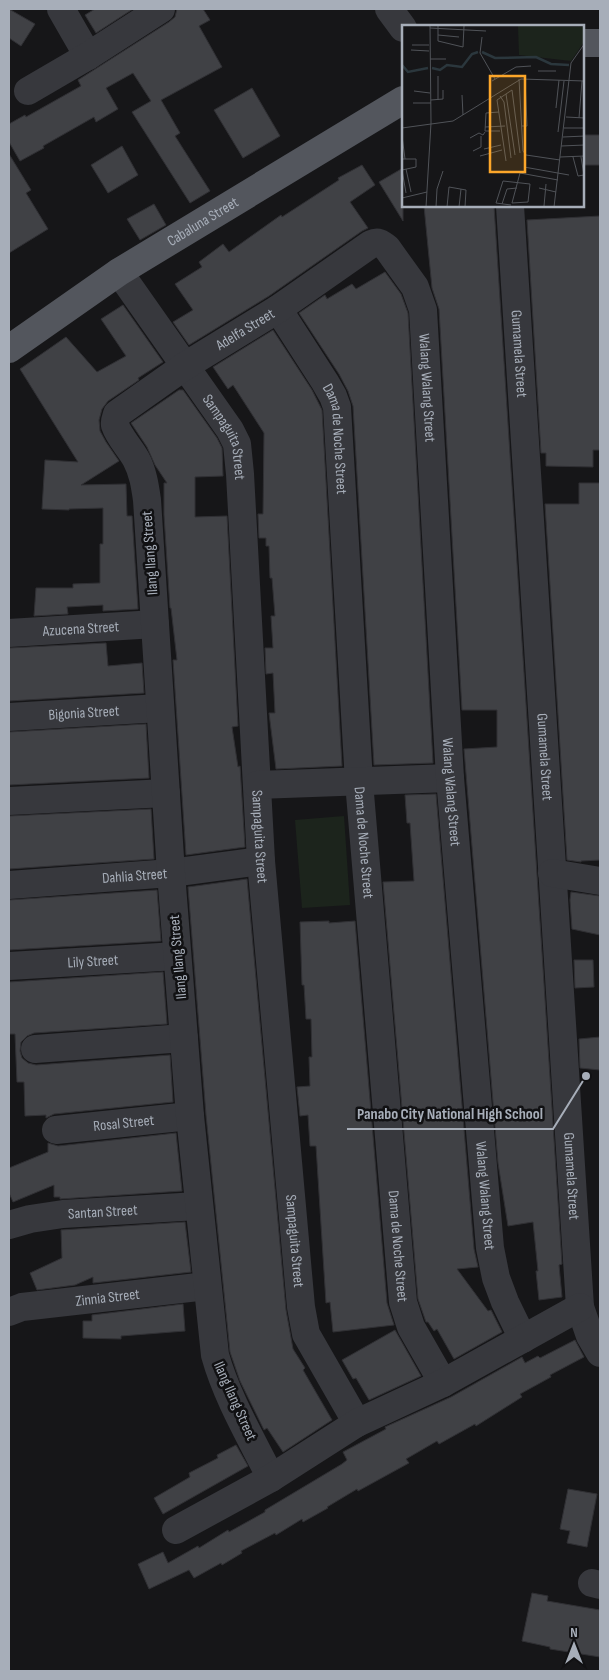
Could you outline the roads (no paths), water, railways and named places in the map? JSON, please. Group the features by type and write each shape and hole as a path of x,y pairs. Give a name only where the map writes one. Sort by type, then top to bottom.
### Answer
{"main road":[{"path":"584,43 600,43"},
{"name":"Cabaluna Street","path":"9,349 118,272 402,101"}],"street":[{"path":"62,9 88,56"},
{"path":"28,91 88,56 161,9"},
{"path":"389,9 402,27"},
{"name":"Gumamela Street","path":"510,208 580,1307 590,1336 600,1353"},
{"name":"Adelfa Street","path":"118,430 115,419 118,414 185,366 278,309 371,244 381,243 387,248"},
{"name":"Walang Walang Street","path":"387,248 414,287 423,310 450,778 490,1248 496,1278 523,1339"},
{"name":"Sampaguita Street","path":"118,272 230,430 238,450 261,862 299,1287 306,1334 315,1353 357,1423"},
{"name":"Dama de Noche Street","path":"278,309 326,382 337,407 359,782 402,1302 411,1328 443,1383"},
{"name":"Ilang Ilang Street","path":"118,430 137,461 144,478 147,500 177,956 198,1206 215,1355 221,1375 271,1478"},
{"name":"Azucena Street","path":"9,633 155,624"},
{"name":"Bigonia Street","path":"9,716 160,708"},
{"path":"257,785 450,778"},
{"path":"9,801 166,793"},
{"name":"Dahlia Street","path":"9,885 171,873 261,862"},
{"path":"552,873 600,881"},
{"name":"Lily Street","path":"9,966 177,956"},
{"path":"35,1049 184,1038"},
{"name":"Rosal Street","path":"56,1130 190,1116"},
{"name":"Santan Street","path":"9,1225 30,1218 63,1214 198,1206"},
{"name":"Zinnia Street","path":"9,1312 22,1307 207,1286"},
{"path":"176,1530 271,1478 357,1423 443,1383 580,1307"}],"place":[{"name":"Panabo City National High School","path":"586,1076"}]}
